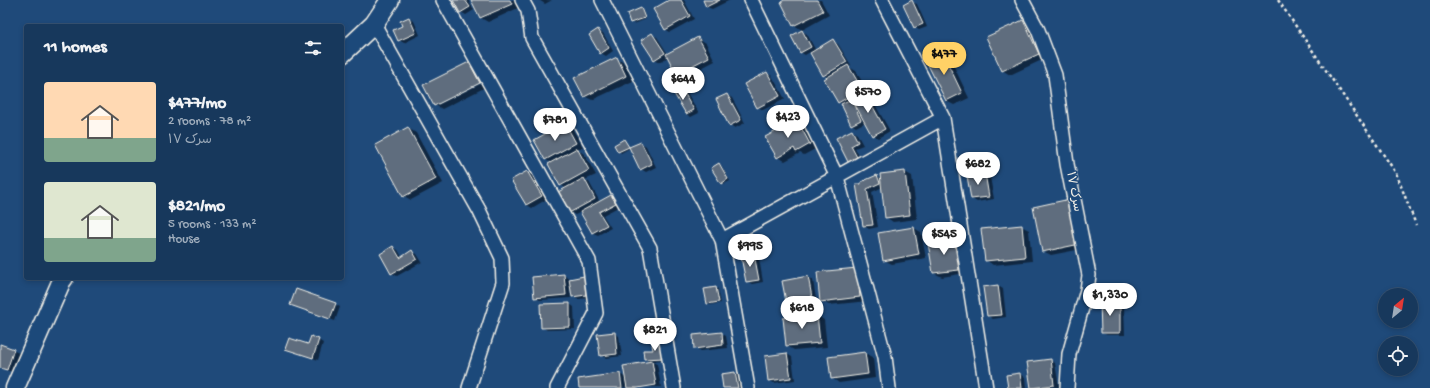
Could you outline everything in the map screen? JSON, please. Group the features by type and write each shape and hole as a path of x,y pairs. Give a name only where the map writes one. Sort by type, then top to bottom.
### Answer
{"main road":[{"path":"344,52 374,24 390,0"},
{"path":"15,388 62,280"}],"street":[{"path":"443,0 589,261 596,313 557,388"},
{"path":"522,0 528,11 532,38 650,248 674,388"},
{"path":"602,0 722,240 748,388"},
{"path":"751,0 837,177 885,357 889,388"},
{"path":"882,0 943,118 986,388"},
{"name":"سرک ۱۷","path":"1022,0 1038,30 1055,75 1067,164 1089,275 1087,290 1069,354 1067,388"},
{"path":"374,24 479,210 502,258 503,283 469,388"},
{"path":"722,240 943,118"}],"path":[{"path":"1278,0 1396,173 1416,225"}],"building":[{"path":"453,0 465,0 470,7 460,13"},
{"path":"471,0 510,0 512,4 480,18"},
{"path":"669,0 681,0 690,16 665,30 653,9"},
{"path":"703,0 720,0 706,7"},
{"path":"784,0 817,0 823,11 793,26 781,2"},
{"path":"912,0 923,24 914,28 903,5"},
{"path":"641,8 645,18 630,23 627,14"},
{"path":"409,17 416,33 398,41 393,30 402,26 400,21"},
{"path":"1023,20 1039,54 1002,71 986,37"},
{"path":"598,29 609,48 600,54 589,35"},
{"path":"802,30 811,47 800,53 791,36"},
{"path":"652,33 665,53 654,60 641,40"},
{"path":"698,37 709,57 676,74 666,54"},
{"path":"833,39 847,62 823,76 810,53"},
{"path":"942,51 962,93 946,101 925,59"},
{"path":"617,57 626,76 584,97 574,78"},
{"path":"469,62 480,83 434,106 423,85"},
{"path":"848,65 862,89 838,103 824,79"},
{"path":"767,72 780,96 757,108 744,84"},
{"path":"681,87 694,110 686,114 673,92"},
{"path":"865,92 885,129 872,136 852,99"},
{"path":"727,94 741,120 729,126 716,99"},
{"path":"851,99 861,120 851,125 841,104"},
{"path":"797,120 810,144 796,152 794,148 777,158 765,137"},
{"path":"565,123 576,143 545,160 534,140"},
{"path":"408,127 436,179 403,197 375,145"},
{"path":"852,130 858,142 851,146 859,161 850,166 836,138"},
{"path":"624,139 629,147 618,152 614,145"},
{"path":"641,142 652,164 640,170 629,147"},
{"path":"577,148 589,170 560,186 548,164"},
{"path":"719,163 728,179 721,184 711,168"},
{"path":"527,171 542,196 526,205 511,180"},
{"path":"905,171 910,215 885,218 880,174"},
{"path":"985,173 989,197 971,199 967,176"},
{"path":"877,175 880,183 867,189 873,225 863,226 856,184 861,184 861,182"},
{"path":"584,178 595,199 569,213 558,192"},
{"path":"611,195 616,203 599,212 607,225 592,233 580,212"},
{"path":"1070,199 1080,244 1042,252 1033,207"},
{"path":"1022,225 1025,257 985,261 981,229"},
{"path":"914,227 919,254 883,261 878,233"},
{"path":"954,239 959,270 933,273 928,243"},
{"path":"393,246 400,258 412,250 417,259 391,274 380,254"},
{"path":"754,254 759,280 746,282 741,257"},
{"path":"857,268 860,297 820,302 817,272"},
{"path":"564,274 566,295 534,298 532,277"},
{"path":"584,276 586,295 572,297 569,279"},
{"path":"808,276 813,303 787,307 782,281"},
{"path":"998,285 1002,315 987,316 983,287"},
{"path":"716,287 719,302 707,304 704,289"},
{"path":"296,289 336,303 330,319 290,305"},
{"path":"1100,301 1120,301 1120,333 1101,333"},
{"path":"570,303 570,327 541,328 540,304"},
{"path":"817,314 820,343 786,346 783,318"},
{"path":"615,332 617,354 600,356 597,334"},
{"path":"722,332 723,345 694,349 693,335"},
{"path":"311,336 319,339 313,358 285,349 289,338 308,344"},
{"path":"663,343 664,358 644,359 643,350 653,350 652,344"},
{"path":"0,344 14,349 7,370 0,368"},
{"path":"865,352 868,374 831,379 828,357"},
{"path":"787,353 791,378 768,381 765,356"},
{"path":"1051,359 1054,385 1031,388 1027,362"},
{"path":"652,361 656,385 627,388 623,366"},
{"path":"735,372 738,388 723,388 721,374"},
{"path":"620,373 622,388 579,388 578,379"},
{"path":"1020,373 1022,388 1008,388 1006,375"}]}
